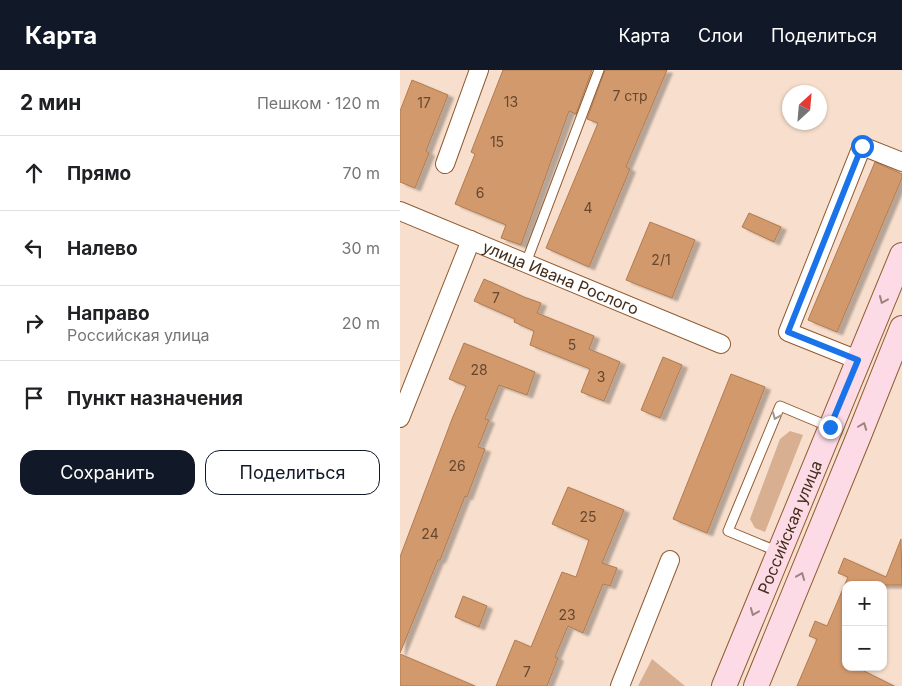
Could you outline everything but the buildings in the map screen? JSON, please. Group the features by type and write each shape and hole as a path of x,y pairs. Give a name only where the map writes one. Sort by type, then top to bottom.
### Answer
{"main road":[{"name":"Российская улица","path":"724,686 902,255"},
{"name":"Российская улица","path":"756,686 902,328"}],"street":[{"path":"445,164 478,70"},
{"path":"858,360 788,332 862,146 902,162"},
{"name":"улица Ивана Рослого","path":"400,211 687,326 721,344"},
{"path":"400,418 471,240"},
{"path":"620,686 670,560"}],"lane":[{"path":"526,263 599,70"},
{"path":"779,552 728,531 780,406 830,427"}],"shaded area":[{"path":"790,431 803,435 765,532 755,528 750,519 780,439"},
{"path":"652,659 685,686 638,686"}],"route":[{"path":"830,427 858,360 788,332 862,146"}]}
